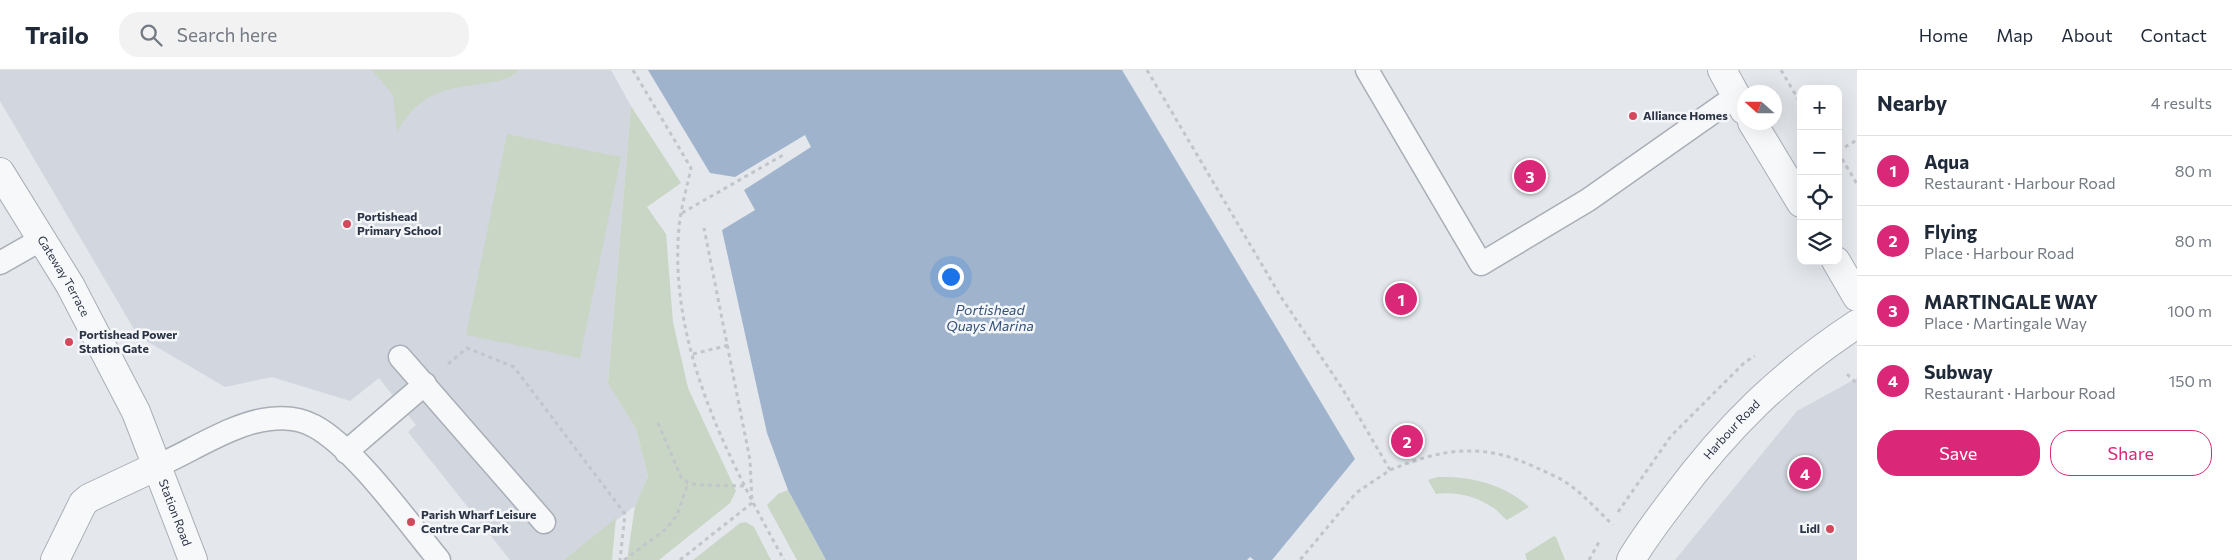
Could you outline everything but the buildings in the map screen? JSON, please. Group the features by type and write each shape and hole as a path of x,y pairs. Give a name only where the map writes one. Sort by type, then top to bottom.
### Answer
{"street":[{"path":"1722,70 1737,98"},
{"path":"1757,130 1797,196"},
{"name":"Gateway Terrace","path":"0,172 70,285 136,412 157,466"},
{"path":"1838,265 1857,297"},
{"name":"Harbour Road","path":"1636,552 1698,466 1728,431 1796,367 1857,324"},
{"path":"55,560 83,503 89,498 157,466"},
{"name":"Station Road","path":"157,466 193,560"}],"lane":[{"path":"1367,70 1481,264 1588,200 1737,105"},
{"path":"0,263 42,239"},
{"path":"400,357 544,522"},
{"path":"346,452 424,384"},
{"path":"157,466 238,428 269,419 294,419 314,426 334,440 439,560"}],"path":[{"path":"632,70 691,168 679,227 678,267 681,301 693,354 710,407 744,486 784,560"},
{"path":"1147,70 1281,297 1342,388 1390,470"},
{"path":"1781,70 1797,97"},
{"path":"1842,149 1857,140"},
{"path":"682,213 783,156"},
{"path":"1842,159 1857,184"},
{"path":"704,228 729,345 750,460 752,503"},
{"path":"693,354 729,345"},
{"path":"424,384 467,348 514,367 625,514 622,560"},
{"path":"658,423 681,477 688,483 744,486"},
{"path":"1300,560 1356,493 1390,470 1424,457 1447,452 1481,450 1516,458 1570,485 1613,525 1636,552"},
{"path":"622,560 666,529 677,515 688,483"},
{"path":"680,560 752,503"}],"shaded area":[{"name":"Portishead Primary School","path":"0,70 611,70 631,106 608,382 636,429 648,476 635,506 564,560 510,560 408,432 416,425 379,378 350,401 272,377 225,387 138,336 0,101"},
{"path":"1857,378 1857,560 1675,560 1797,411"}],"green space":[{"path":"372,70 519,70 509,78 458,87 435,94 415,108 397,132 393,95"},
{"path":"631,106 681,183 647,207 666,234 673,322 688,388 736,491 730,503 659,560 627,560 635,506 648,476 636,429 608,383"},
{"path":"507,134 621,157 580,358 466,335"},
{"path":"1438,477 1462,478 1486,483 1509,492 1529,507 1507,520 1494,508 1472,497 1451,493 1436,494 1428,480"},
{"path":"788,490 826,560 797,560 767,505 778,494"},
{"path":"616,518 612,560 564,560"},
{"path":"746,522 754,527 771,560 693,560 740,523"},
{"path":"1554,536 1565,560 1527,560 1525,554"}],"water":[{"name":"Portishead Quays Marina","path":"648,70 1122,70 1355,459 1272,560 1254,560 1250,557 1247,560 826,560 788,490 767,433 722,230 755,210 744,190 811,147 805,135 735,177 710,173"}],"place":[{"name":"Alliance Homes","path":"1633,116"},
{"name":"MARTINGALE WAY","path":"1530,176"},
{"name":"Portishead Primary School","path":"347,224"},
{"name":"Aqua","path":"1401,299"},
{"name":"Portishead Power Station Gate","path":"69,342"},
{"name":"Flying","path":"1407,441"},
{"name":"Subway","path":"1805,473"},
{"name":"Parish Wharf Leisure Centre Car Park","path":"411,522"},
{"name":"Lidl","path":"1830,529"}]}
